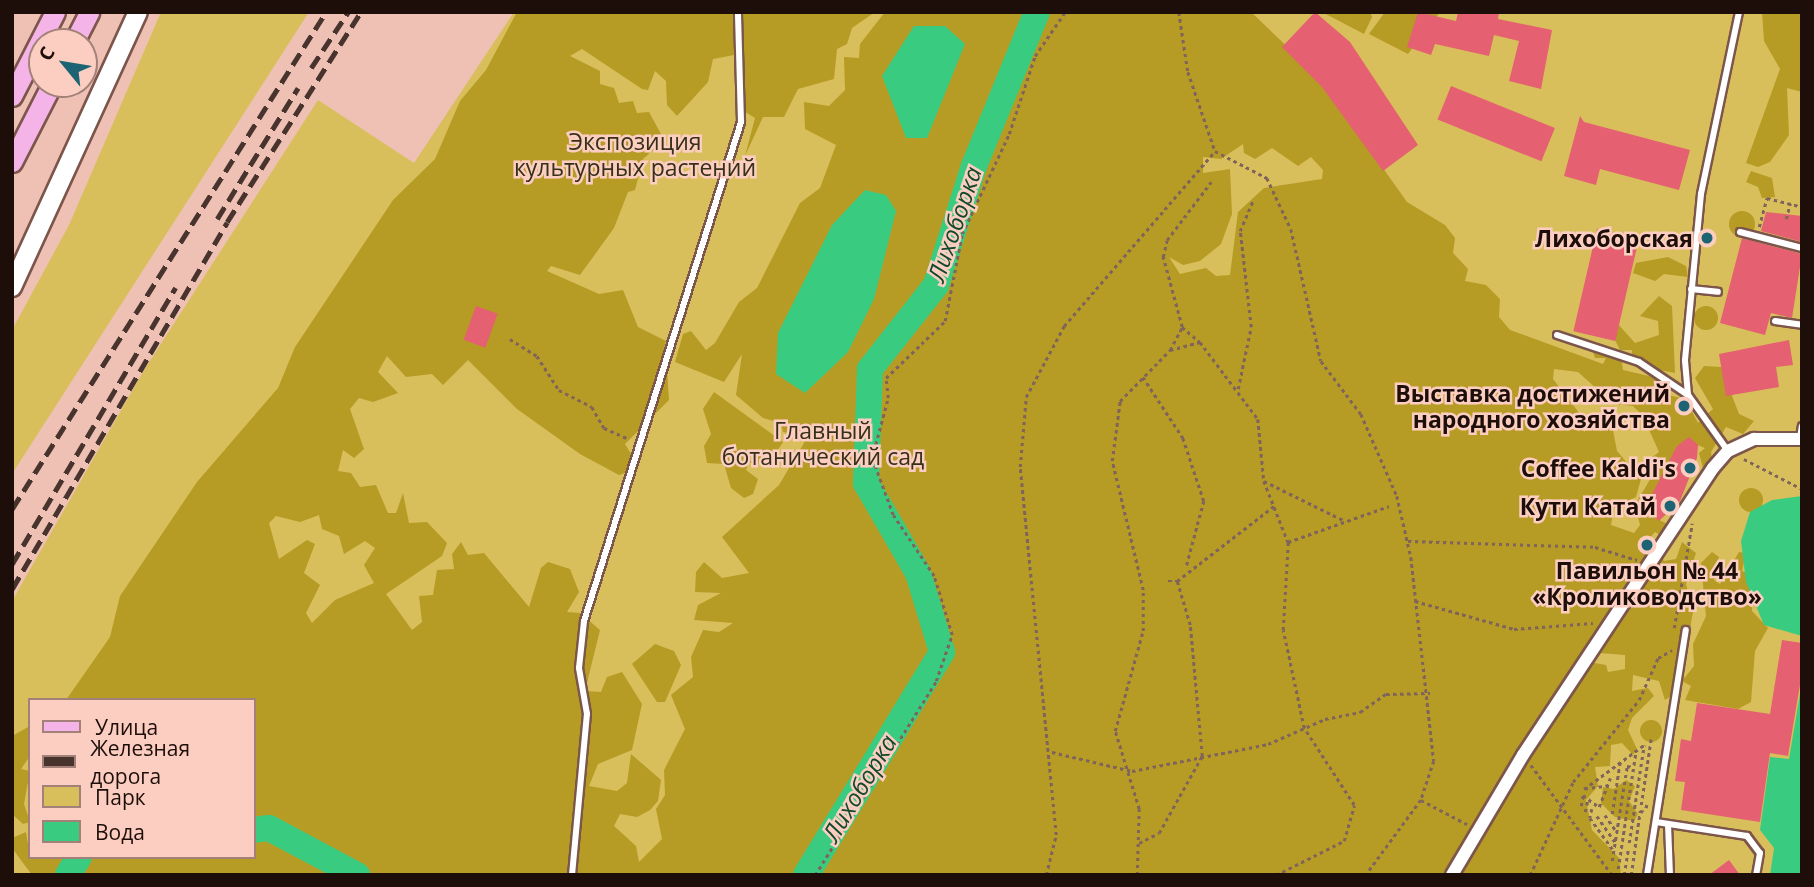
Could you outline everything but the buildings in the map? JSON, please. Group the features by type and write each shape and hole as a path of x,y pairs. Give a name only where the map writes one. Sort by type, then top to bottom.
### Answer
{"main road":[{"path":"12,96 55,12"},
{"path":"81,28 89,12"},
{"path":"12,287 138,12"},
{"path":"12,162 45,98"},
{"path":"12,177 27,133"}],"street":[{"path":"1452,875 1523,755 1699,490 1728,451 1754,439 1801,434"}],"lane":[{"path":"572,875 587,714 579,667 584,621 741,122 738,12"},
{"path":"1688,395 1691,289 1701,194 1739,12"},
{"path":"1740,232 1802,248"},
{"path":"1691,289 1718,292"},
{"path":"1775,320 1802,325"},
{"path":"1557,335 1639,362 1688,395 1728,451"},
{"path":"1647,875 1686,630"},
{"path":"1656,822 1747,836 1760,853 1756,875"},
{"path":"1668,824 1671,875"}],"path":[{"path":"815,875 936,681 951,635 934,576 893,515 872,458 888,398 886,377 945,321 962,234 1009,134 1035,56 1065,12"},
{"path":"1179,12 1188,72 1215,150 1267,178 1291,229 1321,361 1360,414 1397,496 1408,541 1430,693 1434,761 1421,800 1366,875"},
{"path":"1046,875 1056,835 1051,752 1020,467 1026,397 1064,326 1215,150"},
{"path":"1211,182 1167,240 1163,257 1182,327 1200,342 1258,419 1264,481 1288,542 1283,630 1304,728 1354,804 1344,841 1276,875"},
{"path":"1757,235 1767,198 1802,207"},
{"path":"1238,389 1251,327 1240,231 1253,200"},
{"path":"1786,219 1790,204"},
{"path":"1137,875 1139,843 1132,771 1119,755 1115,731 1143,631 1143,590 1112,461 1119,401 1170,350 1182,327"},
{"path":"510,339 537,356 559,390 592,407 604,428 639,443"},
{"path":"1170,350 1200,342"},
{"path":"1143,377 1183,438 1203,500 1186,568 1177,581 1168,582"},
{"path":"1760,467 1802,489"},
{"path":"1264,481 1343,520"},
{"path":"1684,643 1672,642 1699,490"},
{"path":"1186,568 1219,552 1274,506"},
{"path":"1288,542 1343,520 1389,506"},
{"path":"1408,541 1595,547 1637,561"},
{"path":"1139,843 1159,833 1202,756 1190,625 1177,581"},
{"path":"1415,601 1514,629 1596,622"},
{"path":"1530,875 1588,761 1639,700 1658,658 1684,643"},
{"path":"1051,752 1132,771 1268,744 1304,728 1360,712 1385,694 1430,693"},
{"path":"1648,806 1641,805 1651,740"},
{"path":"1609,786 1584,789 1644,745 1629,843"},
{"path":"1618,869 1636,750"},
{"path":"1523,755 1564,806 1612,875"},
{"path":"1612,814 1620,761"},
{"path":"1612,861 1627,766 1633,767"},
{"path":"1640,768 1647,769"},
{"path":"1588,796 1599,807 1608,793 1610,778"},
{"path":"1624,783 1631,784"},
{"path":"1608,793 1615,794"},
{"path":"1581,806 1588,796"},
{"path":"1586,812 1588,796"},
{"path":"1421,800 1466,824"},
{"path":"1592,808 1595,824 1614,851"},
{"path":"1631,875 1640,811 1647,812"},
{"path":"1597,816 1615,842"},
{"path":"1605,816 1617,832"},
{"path":"1595,824 1600,821"},
{"path":"1604,826 1609,822"},
{"path":"1622,842 1635,844"},
{"path":"1624,875 1628,849"}],"green space":[{"path":"161,12 309,12 12,474 12,330 69,225"},
{"name":"Главный ботанический сад","path":"514,12 1802,12 1802,875 12,875 12,601 144,370 318,100 414,163"},
{"name":"Главный ботанический сад","path":"517,12 875,12 852,28 847,44 837,49 834,79 798,89 784,117 763,117 745,156 755,118 742,110 736,92 734,55 713,59 708,82 677,116 667,105 666,81 655,71 648,90 642,89 582,49 570,56 600,71 600,84 614,88 619,103 633,101 637,113 649,112 661,134 662,142 643,159 635,190 628,192 614,228 580,275 551,266 547,271 599,294 623,290 638,327 666,341 659,367 667,370 669,400 625,444 633,457 628,472 619,475 580,454 517,409 468,360 443,385 432,374 406,377 387,356 378,372 398,393 373,402 359,398 350,409 364,449 354,458 343,450 338,471 351,473 360,487 376,485 388,513 396,513 403,493 409,523 427,522 447,543 442,556 386,594 412,630 422,622 419,596 433,595 437,570 454,569 452,554 461,542 468,555 484,553 529,607 541,568 548,562 570,569 579,592 567,612 580,613 600,630 585,691 601,692 607,677 622,672 642,704 632,750 598,764 589,786 617,791 627,783 631,754 661,780 658,801 650,810 637,817 620,814 614,826 636,846 639,862 662,839 656,809 665,795 664,770 685,729 671,695 693,677 691,657 703,630 719,632 733,623 694,620 698,605 721,593 695,592 696,572 704,562 722,578 749,573 722,537 779,485 804,443 802,436 783,432 781,423 763,418 736,395 742,354 724,382 675,362 683,334 691,331 706,350 715,343 739,302 757,288 800,203 820,188 836,145 805,129 804,102 829,106 845,90 844,57 859,58 860,44 885,12 1251,12 1317,75 1407,202 1445,225 1455,238 1453,253 1468,269 1465,281 1486,285 1500,299 1499,317 1510,330 1603,364 1606,358 1595,358 1592,349 1621,356 1623,370 1666,380 1668,395 1685,399 1698,423 1713,409 1695,378 1704,366 1721,367 1739,414 1754,421 1743,434 1726,427 1711,452 1713,466 1704,472 1699,453 1705,448 1695,444 1659,520 1679,529 1679,535 1673,542 1655,532 1650,538 1664,561 1676,559 1682,542 1696,553 1686,584 1693,612 1678,692 1665,700 1659,681 1633,675 1632,691 1648,688 1654,696 1632,718 1628,730 1637,749 1633,755 1622,743 1611,745 1610,766 1595,767 1598,786 1586,800 1592,830 1619,858 1621,875 32,875 12,848 12,838 26,832 28,859 256,859 256,698 67,698 110,637 120,596 197,482 278,388 295,347 393,200 435,159 460,101 486,70","holes":["1243,144 1244,153 1255,159 1272,148 1298,166 1311,157 1323,170 1322,179 1264,188 1238,212 1230,275 1216,276 1206,268 1180,274 1169,257 1183,265 1200,261 1221,244 1232,214 1230,169 1203,173 1203,157 1221,159","1554,369 1578,372 1597,389 1613,393 1615,404 1633,406 1643,416 1659,452 1646,462 1652,476 1635,505 1640,525 1634,533 1611,525 1614,508 1636,497 1641,479 1617,451 1612,425 1596,417 1584,432 1580,414 1553,379","319,515 322,529 339,536 344,554 365,541 375,548 364,565 374,583 335,600 312,623 306,613 320,585 304,573 315,544 307,540 279,559 269,523 276,516 300,522","1599,653 1625,655 1625,669 1608,672 1606,665 1589,662"]},
{"path":"1322,12 1370,12 1372,17 1364,34"},
{"path":"1385,12 1440,12 1408,54 1369,34"},
{"path":"1762,12 1802,12 1802,92 1787,88 1789,135 1770,162 1758,167 1746,163 1780,69 1764,41"},
{"path":"1751,171 1772,178 1775,197 1762,198 1758,187 1746,182"},
{"path":"1742,211 1751,215 1755,224 1751,233 1742,237 1733,233 1729,224 1733,215"},
{"path":"1668,257 1686,266 1688,277 1664,274 1655,281 1633,273 1636,263"},
{"path":"1659,296 1672,306 1675,373 1643,367 1632,359 1632,350 1620,350 1612,334 1618,324 1635,343 1659,335 1658,321 1640,316"},
{"path":"1706,306 1715,309 1718,318 1715,327 1706,330 1697,327 1694,318 1697,309"},
{"path":"714,392 783,442 769,464 749,463 746,470 758,479 753,494 744,498 731,488 724,464 707,463 704,446 711,434 703,409"},
{"path":"1751,488 1759,492 1763,500 1759,508 1751,512 1743,508 1739,500 1743,492"},
{"path":"1712,552 1719,557 1714,580 1720,584 1739,552 1746,553 1742,571 1752,575 1752,611 1768,628 1755,651 1751,702 1738,709 1685,700 1691,686 1682,681 1694,666 1693,644 1706,616 1701,563"},
{"path":"655,644 674,651 681,665 665,702 657,702 632,664"},
{"path":"1651,720 1661,727 1662,731 1655,741 1651,742 1641,735 1640,731 1647,721"},
{"path":"28,727 28,759 21,769 28,771 24,804 28,823 23,824 12,814 12,736"},
{"path":"1626,780 1635,786 1629,801 1638,814 1634,821 1615,817 1601,803 1603,787 1614,789"}],"water":[{"path":"914,26 945,26 965,44 927,138 906,138 882,76"},
{"path":"865,190 886,195 896,211 874,299 848,352 805,393 776,374 778,333 832,225"},
{"path":"1802,496 1802,636 1764,625 1746,582 1741,541 1750,512 1772,500"},
{"path":"1802,682 1802,875 1770,875 1774,848 1760,830 1770,757 1789,759"}],"waterway":[{"name":"Лихоборка","path":"806,875 942,652 918,573 866,483 870,369 936,285 974,166 1037,12"},
{"name":"Лихоборка","path":"256,830 269,828 357,875"},
{"name":"Лихоборка","path":"68,875 78,859"}],"railway":[{"path":"12,509 326,12"},
{"path":"311,68 348,12"},
{"path":"12,589 227,222 361,12"},
{"path":"217,219 298,88"},
{"path":"12,564 175,288"}],"place":[{"name":"Лихоборская","path":"1707,238"},
{"name":"Выставка достижений народного хозяйства","path":"1684,406"},
{"name":"Coffee Kaldi's","path":"1690,468"},
{"name":"Кути Катай","path":"1670,506"},
{"name":"Павильон № 44 «Кролиководство»","path":"1647,545"}],"park label":[{"name":"Экспозиция культурных растений","path":"635,154"}]}
